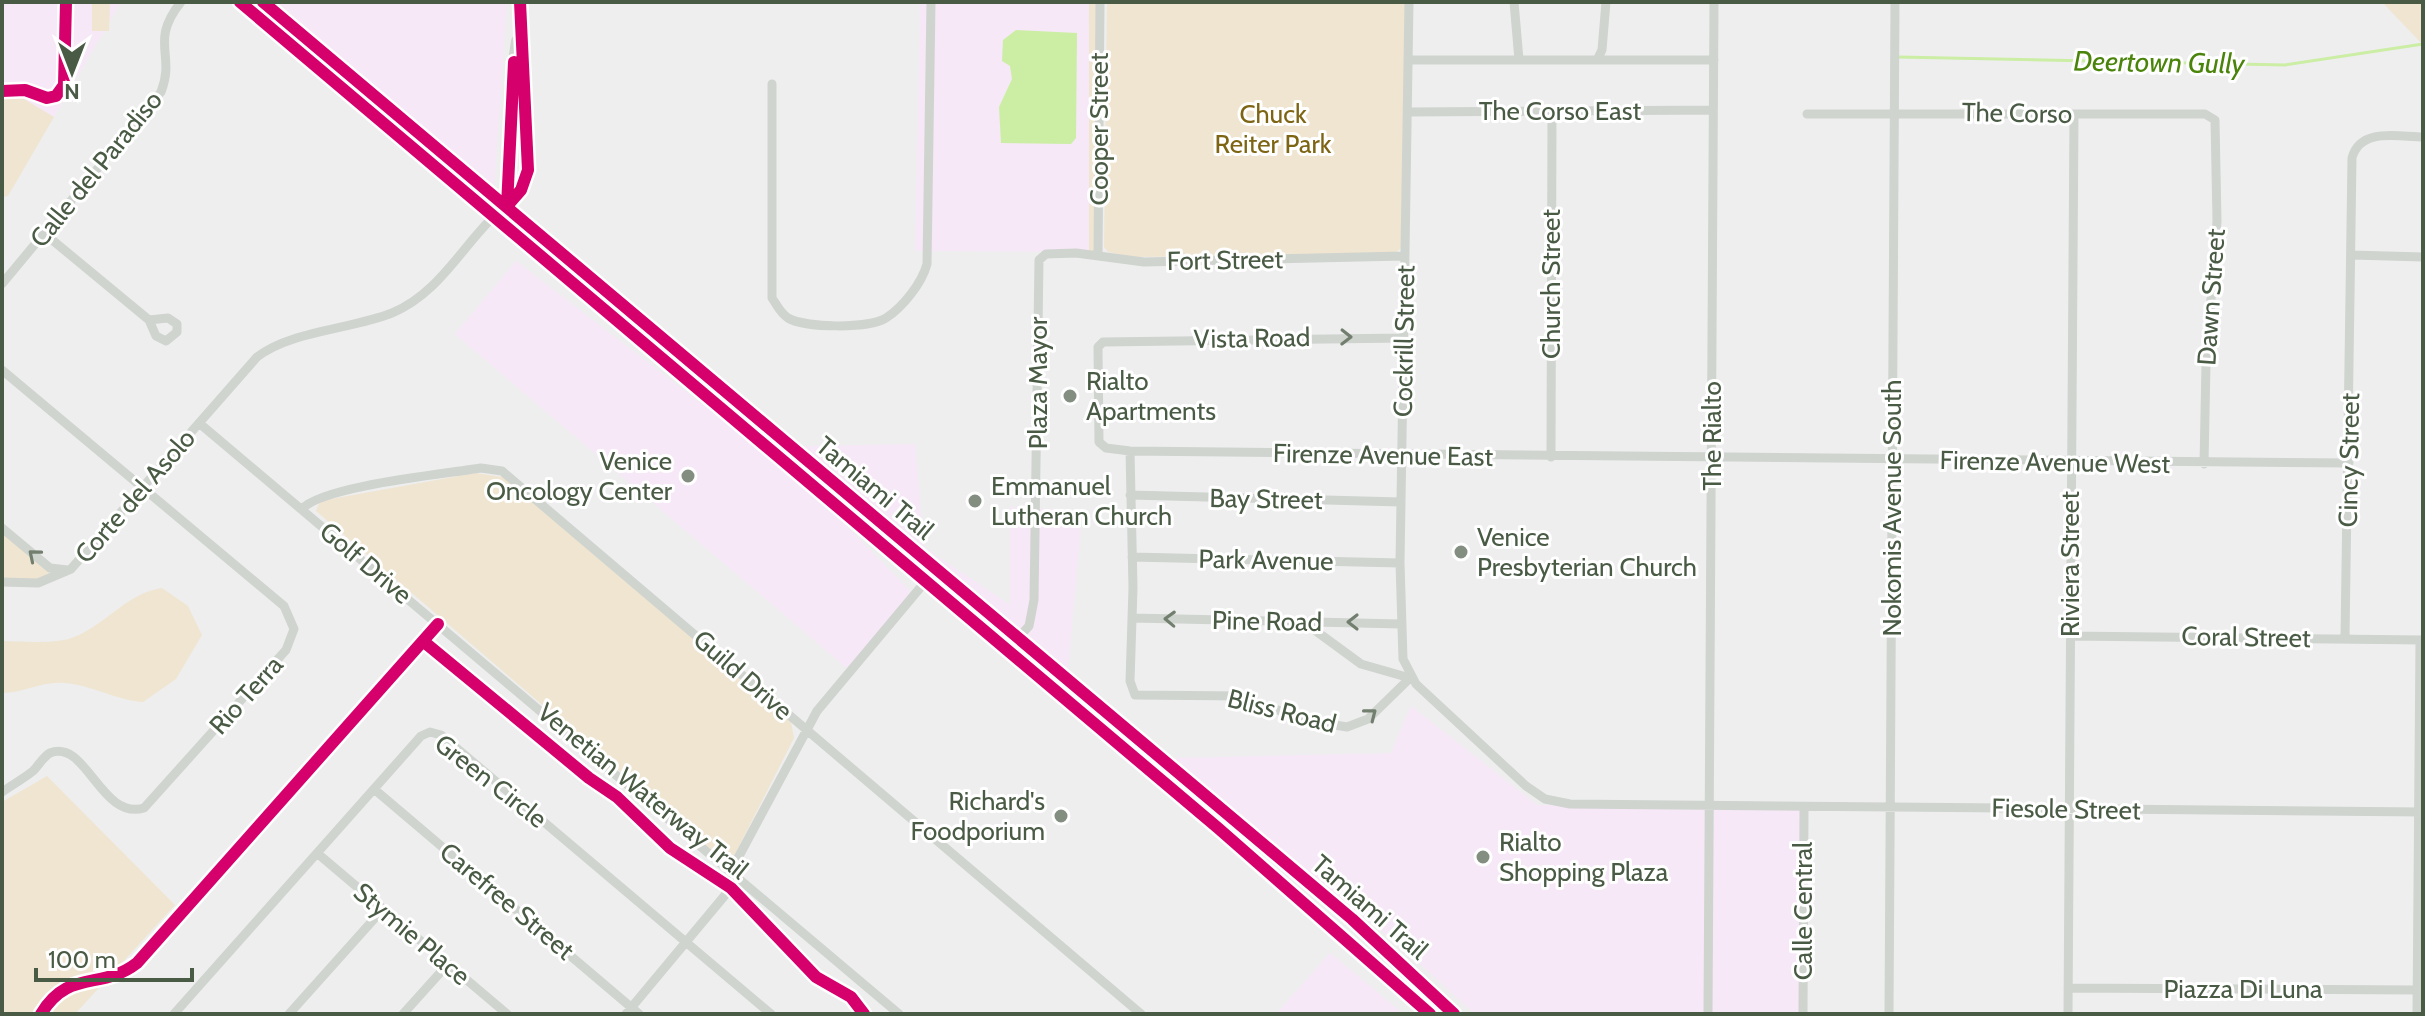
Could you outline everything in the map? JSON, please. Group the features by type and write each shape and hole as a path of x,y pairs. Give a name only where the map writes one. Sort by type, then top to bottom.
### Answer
{"main road":[{"name":"Tamiami Trail","path":"240,2 1367,956 1430,1014"},
{"name":"Tamiami Trail","path":"263,2 1352,919 1454,1014"}],"street":[{"name":"Calle del Paradiso","path":"2,284 161,92 166,70 162,36 181,2"},
{"path":"772,84 772,298 788,318 801,322 868,325 887,318 924,276 927,264 931,2"},
{"name":"Cooper Street","path":"1098,256 1100,2"},
{"name":"Cockrill Street","path":"1409,2 1400,563 1403,659 1410,678"},
{"path":"1514,2 1519,60"},
{"path":"1597,60 1602,50 1606,2"},
{"name":"The Rialto","path":"1708,1014 1714,2"},
{"name":"Nokomis Avenue South","path":"1889,1014 1895,2"},
{"path":"507,206 526,181 528,170 520,8"},
{"path":"507,206 510,91 520,8"},
{"path":"1408,60 1714,60"},
{"name":"The Corso East","path":"1408,112 1713,110"},
{"name":"Church Street","path":"1551,457 1552,111"},
{"name":"The Corso","path":"1807,114 2205,114 2215,120 2217,131"},
{"name":"Riviera Street","path":"2068,1014 2074,114"},
{"name":"Dawn Street","path":"2204,464 2206,364 2217,221 2217,131"},
{"name":"Cincy Street","path":"2345,638 2354,151 2363,141 2376,136 2423,137"},
{"name":"Corte del Asolo","path":"2,582 38,583 71,569 263,352 380,317 415,300 493,216 507,206"},
{"path":"45,234 149,320"},
{"name":"Fort Street","path":"1046,254 1144,262 1405,256"},
{"name":"Plaza Mayor","path":"1007,650 1029,626 1034,600 1039,455 1039,260 1046,254"},
{"path":"2352,255 2423,257"},
{"name":"Vista Road","path":"1097,398 1100,343 1296,337 1404,338"},
{"name":"Rio Terra","path":"2,370 284,606 293,622 292,640 144,808 134,810 121,807 86,773 76,758 64,752 47,755 30,773 2,792"},
{"name":"Firenze Avenue East","path":"1097,398 1099,442 1106,448 1130,451 1712,459"},
{"name":"Golf Drive","path":"199,423 899,1014"},
{"path":"1130,451 1132,618"},
{"name":"Firenze Avenue West","path":"1712,459 2349,463"},
{"name":"Guild Drive","path":"302,509 313,499 326,494 481,468 497,469 1141,1014"},
{"name":"Bay Street","path":"1130,495 1401,502"},
{"name":"Corte del Asolo","path":"2,528 50,568 71,569"},
{"name":"Park Avenue","path":"1132,557 1400,563"},
{"path":"632,1012 731,888 731,871 805,729 823,702 925,582"},
{"name":"Pine Road","path":"1132,618 1401,624"},
{"name":"Bliss Road","path":"1132,618 1130,681 1135,695 1241,696 1304,720 1347,727 1368,719 1410,678"},
{"path":"1304,623 1361,664 1410,678 1526,786 1545,799 1570,804 1710,806"},
{"name":"Coral Street","path":"2070,636 2422,640"},
{"path":"2417,1014 2422,640"},
{"name":"Green Circle","path":"174,1014 421,736 430,732 441,735 771,1014"},
{"name":"Carefree Street","path":"374,789 632,1012"},
{"name":"Fiesole Street","path":"1710,806 2421,812"},
{"name":"Calle Central","path":"1803,1014 1804,808"},
{"name":"Stymie Place","path":"317,853 507,1014"},
{"path":"289,1014 383,909"},
{"path":"403,1014 448,964"},
{"name":"Piazza Di Luna","path":"2068,988 2418,990"}],"shaded area":[{"path":"2,2 121,2 54,117 2,86"},
{"path":"271,2 507,2 494,187 381,91"},
{"path":"920,2 1089,2 1089,252 915,251","holes":["1077,33 1076,138 1071,144 1002,98 1012,79 1010,66"]},
{"path":"1016,30 1077,33 1076,138 1071,144 1001,143 999,107 1012,79 1010,66 1002,61 1003,40"},
{"path":"516,261 763,451 835,514 911,592 848,669 455,334"},
{"path":"915,444 924,547 1010,605 1010,507 1082,511 1068,671 801,446"},
{"path":"1411,706 1537,805 1683,808 1802,804 1800,1014 1475,1014 1418,962 1171,758 1391,753"},
{"path":"1330,953 1404,1014 1276,1014"}],"green space":[{"path":"92,2 110,2 109,31 92,31"},
{"path":"1089,2 1102,2 1102,253 1089,252"},
{"name":"Chuck Reiter Park","path":"1107,2 1406,2 1401,248 1394,254 1129,257 1108,252 1104,247"},
{"path":"2382,2 2423,2 2423,45"},
{"path":"2,86 54,117 8,196 2,197"},
{"path":"475,473 503,477 791,722 794,738 733,858 721,858 316,511 320,501"},
{"path":"2,533 51,575 38,581 2,579"},
{"path":"162,588 188,606 202,635 176,679 143,702 64,683 2,693 2,641 69,639 88,630 128,602"},
{"path":"47,776 175,905 75,1014 2,1014 2,802"}],"waterway":[{"name":"Deertown Gully","path":"1898,57 2285,65 2423,44"}],"cycle path":[{"path":"2,91 25,90 47,98 56,96 64,85 66,2"},
{"path":"240,2 1218,828 1430,1014"},
{"path":"263,2 1352,919 1454,1014"},
{"path":"507,206 521,190 528,170 520,2"},
{"path":"507,206 514,62"},
{"path":"41,1014 52,1000 74,985 111,976 137,963 438,624"},
{"name":"Venetian Waterway Trail","path":"423,641 589,778 617,797 670,848 731,888 816,977 851,997 864,1014"}],"place":[{"name":"Rialto Apartments","path":"1070,396"},
{"name":"Venice Oncology Center","path":"688,476"},
{"name":"Emmanuel Lutheran Church","path":"975,501"},
{"name":"Venice Presbyterian Church","path":"1461,552"},
{"name":"Richard's Foodporium","path":"1061,816"},
{"name":"Rialto Shopping Plaza","path":"1483,857"}]}
